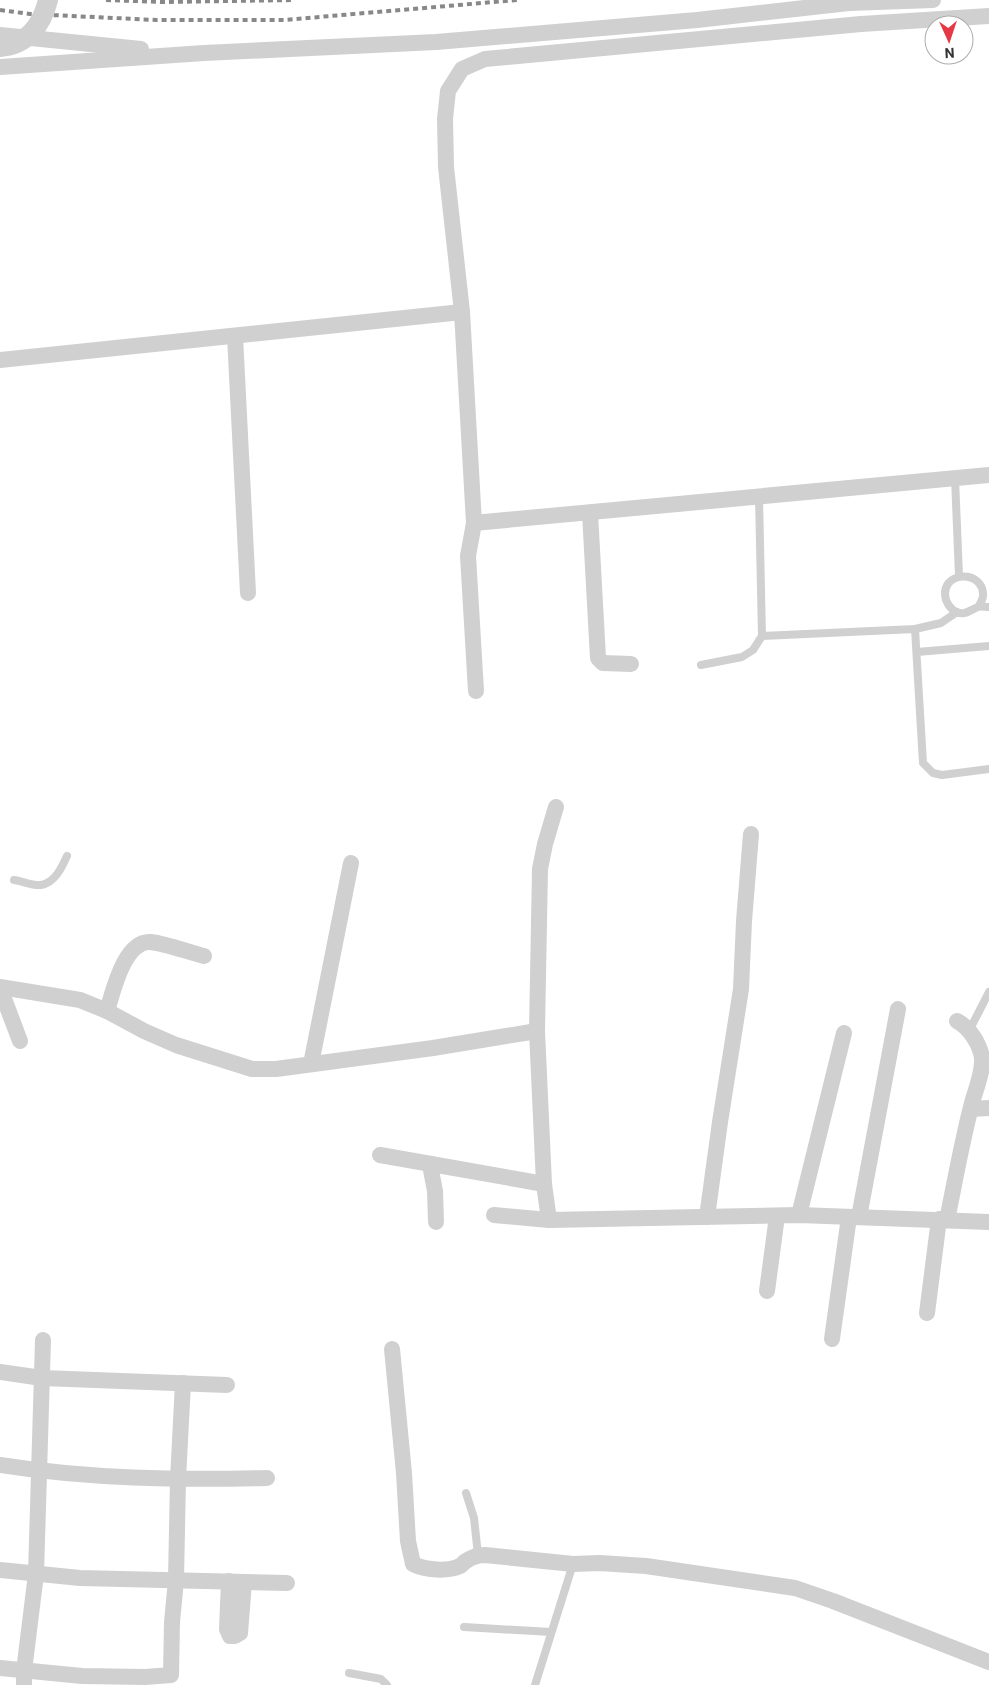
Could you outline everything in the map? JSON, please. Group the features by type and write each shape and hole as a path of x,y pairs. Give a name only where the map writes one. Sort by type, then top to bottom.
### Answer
{"street":[{"path":"0,47 14,44 31,34 44,15 48,0"},
{"path":"0,68 204,53 436,42 697,20 849,4 933,0"},
{"path":"476,691 468,556 474,523 462,312 446,167 445,119 448,91 462,69 485,59 861,24 989,16"},
{"path":"0,35 123,48 204,53"},
{"path":"0,360 462,312"},
{"path":"235,336 248,592"},
{"path":"474,523 989,475"},
{"path":"590,513 598,658 602,663 631,664"},
{"path":"549,1220 544,1184 537,1031 540,869 556,807"},
{"path":"707,1217 741,989 751,834"},
{"path":"311,1064 352,863"},
{"path":"107,1011 122,968 130,952 136,946 149,942 204,956"},
{"path":"20,1041 0,987 80,1000 176,1045 252,1069 276,1069 433,1048 537,1031"},
{"path":"832,1339 854,1217 898,1009"},
{"path":"928,1313 943,1220 981,1072 982,1057 976,1043 963,1026"},
{"path":"799,1215 844,1033"},
{"path":"970,1109 989,1108"},
{"path":"380,1155 544,1184"},
{"path":"430,1165 435,1191 436,1222"},
{"path":"494,1216 549,1220 799,1215 989,1222"},
{"path":"767,1291 778,1216"},
{"path":"24,1678 36,1574 43,1340"},
{"path":"392,1349 404,1473 408,1541 413,1564 420,1568 442,1570 460,1566 467,1560 478,1556 573,1564 600,1563 646,1566 795,1588 989,1662"},
{"path":"0,1372 42,1378 227,1385"},
{"path":"0,1668 24,1678 82,1676 145,1677 171,1680 183,1383"},
{"path":"0,1465 40,1471 126,1478 267,1478"},
{"path":"0,1570 80,1578 286,1583"}],"lane":[{"path":"956,478 959,576"},
{"path":"701,666 742,656 753,650 762,636 759,497"},
{"path":"959,576 971,577 980,584 983,596 979,606 969,613 957,612 948,605 945,593 949,582 959,576"},
{"path":"979,606 989,607"},
{"path":"762,636 915,629 941,623 957,612"},
{"path":"915,629 923,763 928,770 942,775 989,769"},
{"path":"916,652 989,646"},
{"path":"14,880 41,885 51,880 62,868 67,856"},
{"path":"963,1026 989,992"},
{"path":"466,1493 474,1518 478,1556"},
{"path":"535,1685 573,1564"},
{"path":"464,1627 551,1632"},
{"path":"349,1673 381,1679 387,1685"}],"railway":[{"path":"106,0 163,2 295,0"},
{"path":"0,10 30,14 156,20 284,20 517,0"}]}
